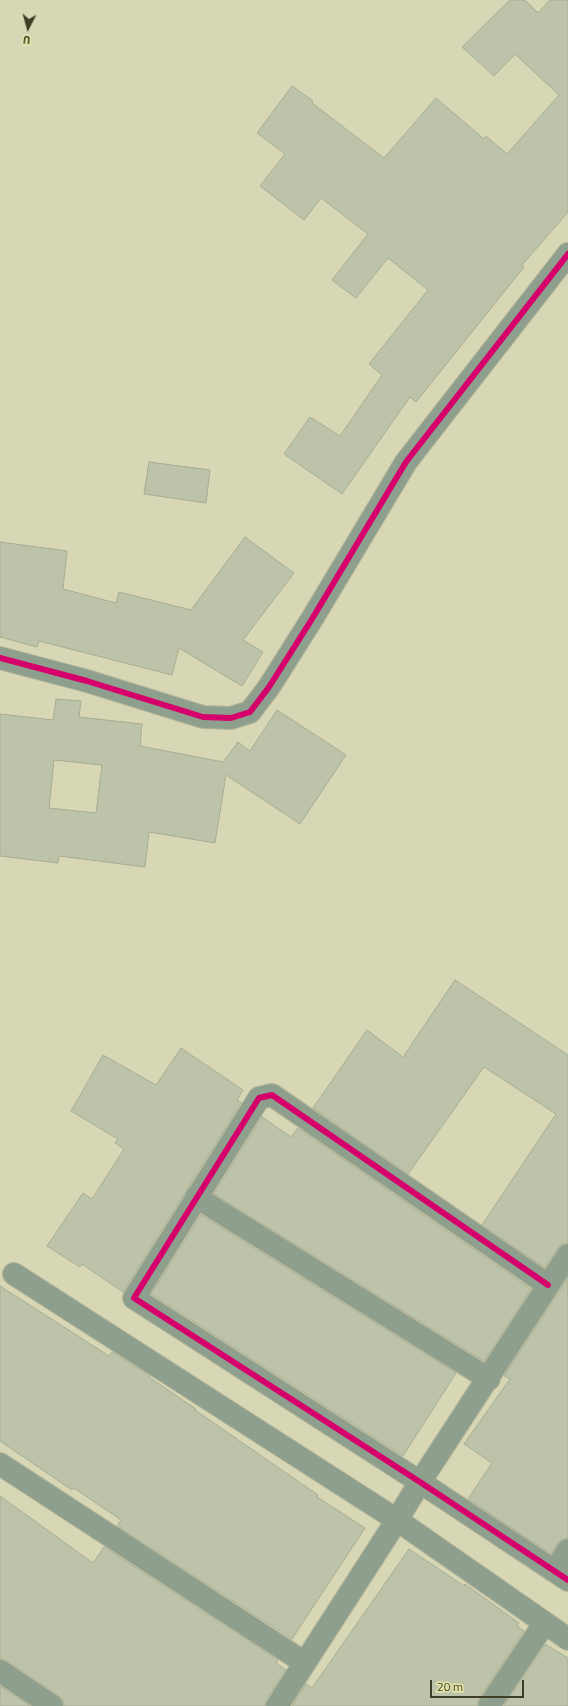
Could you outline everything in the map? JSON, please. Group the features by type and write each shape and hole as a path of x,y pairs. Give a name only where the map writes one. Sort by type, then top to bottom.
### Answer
{"street":[{"path":"0,658 87,681 203,717 231,718 250,712 269,687 312,619 406,462 568,254"},
{"path":"548,1285 272,1095 259,1098 134,1298 420,1482 561,1576 568,1550"},
{"path":"196,1197 488,1379"},
{"path":"277,1706 420,1482 568,1255"},
{"path":"14,1274 397,1520 544,1624 568,1639"},
{"path":"0,1464 305,1663"},
{"path":"489,1706 544,1624"},
{"path":"0,1671 52,1706"}],"building":[{"path":"510,0 525,0 538,13 550,0 568,0 568,212 522,265 524,267 416,402 410,397 342,494 284,454 310,417 340,436 382,375 369,364 428,290 388,258 356,298 332,280 368,234 321,198 304,220 260,186 285,154 257,133 292,86 384,158 436,98 484,139 486,136 507,154 559,95 515,54 494,76 462,47"},
{"path":"149,462 210,470 206,503 144,494"},
{"path":"245,537 294,573 243,640 263,652 242,686 179,648 172,675 39,641 37,647 0,637 0,542 67,551 63,589 116,603 119,592 191,610"},
{"path":"56,699 81,701 79,717 142,724 140,746 223,762 238,742 250,751 277,710 346,755 300,824 226,775 215,843 149,832 145,867 59,856 58,863 0,856 0,714 53,720","holes":["54,760 102,765 96,813 49,808"]},
{"path":"455,980 568,1055 568,1243 562,1244 558,1248 545,1268 482,1225 556,1114 484,1067 408,1174 313,1108 367,1030 403,1057"},
{"path":"181,1048 243,1090 237,1100 241,1103 123,1292 82,1264 80,1267 47,1246 83,1193 92,1199 124,1149 115,1143 118,1139 71,1111 103,1055 156,1085"},
{"path":"262,1117 291,1137 298,1128 531,1289 484,1361 214,1194"},
{"path":"201,1215 456,1373 403,1456 151,1294"},
{"path":"568,1278 568,1538 562,1539 551,1554 468,1499 492,1463 464,1444 510,1379 504,1376"},
{"path":"0,1286 109,1356 112,1352 150,1376 149,1377 196,1409 195,1410 318,1495 317,1497 365,1528 292,1639 117,1526 121,1520 74,1488 72,1490 0,1441"},
{"path":"0,1496 93,1563 104,1547 278,1660 276,1663 286,1670 266,1699 265,1706 64,1706 63,1700 59,1696 7,1661 0,1659"},
{"path":"409,1549 464,1586 465,1584 519,1623 517,1626 524,1631 479,1699 477,1706 292,1706 306,1684 312,1688"},
{"path":"545,1644 568,1658 568,1706 504,1706"},
{"path":"0,1686 30,1706 0,1706"}],"cycle path":[{"path":"0,658 87,681 203,717 231,718 250,712 269,687 312,619 406,462 568,254"},
{"path":"548,1285 272,1095 259,1098 134,1298 420,1482 568,1580"}]}
